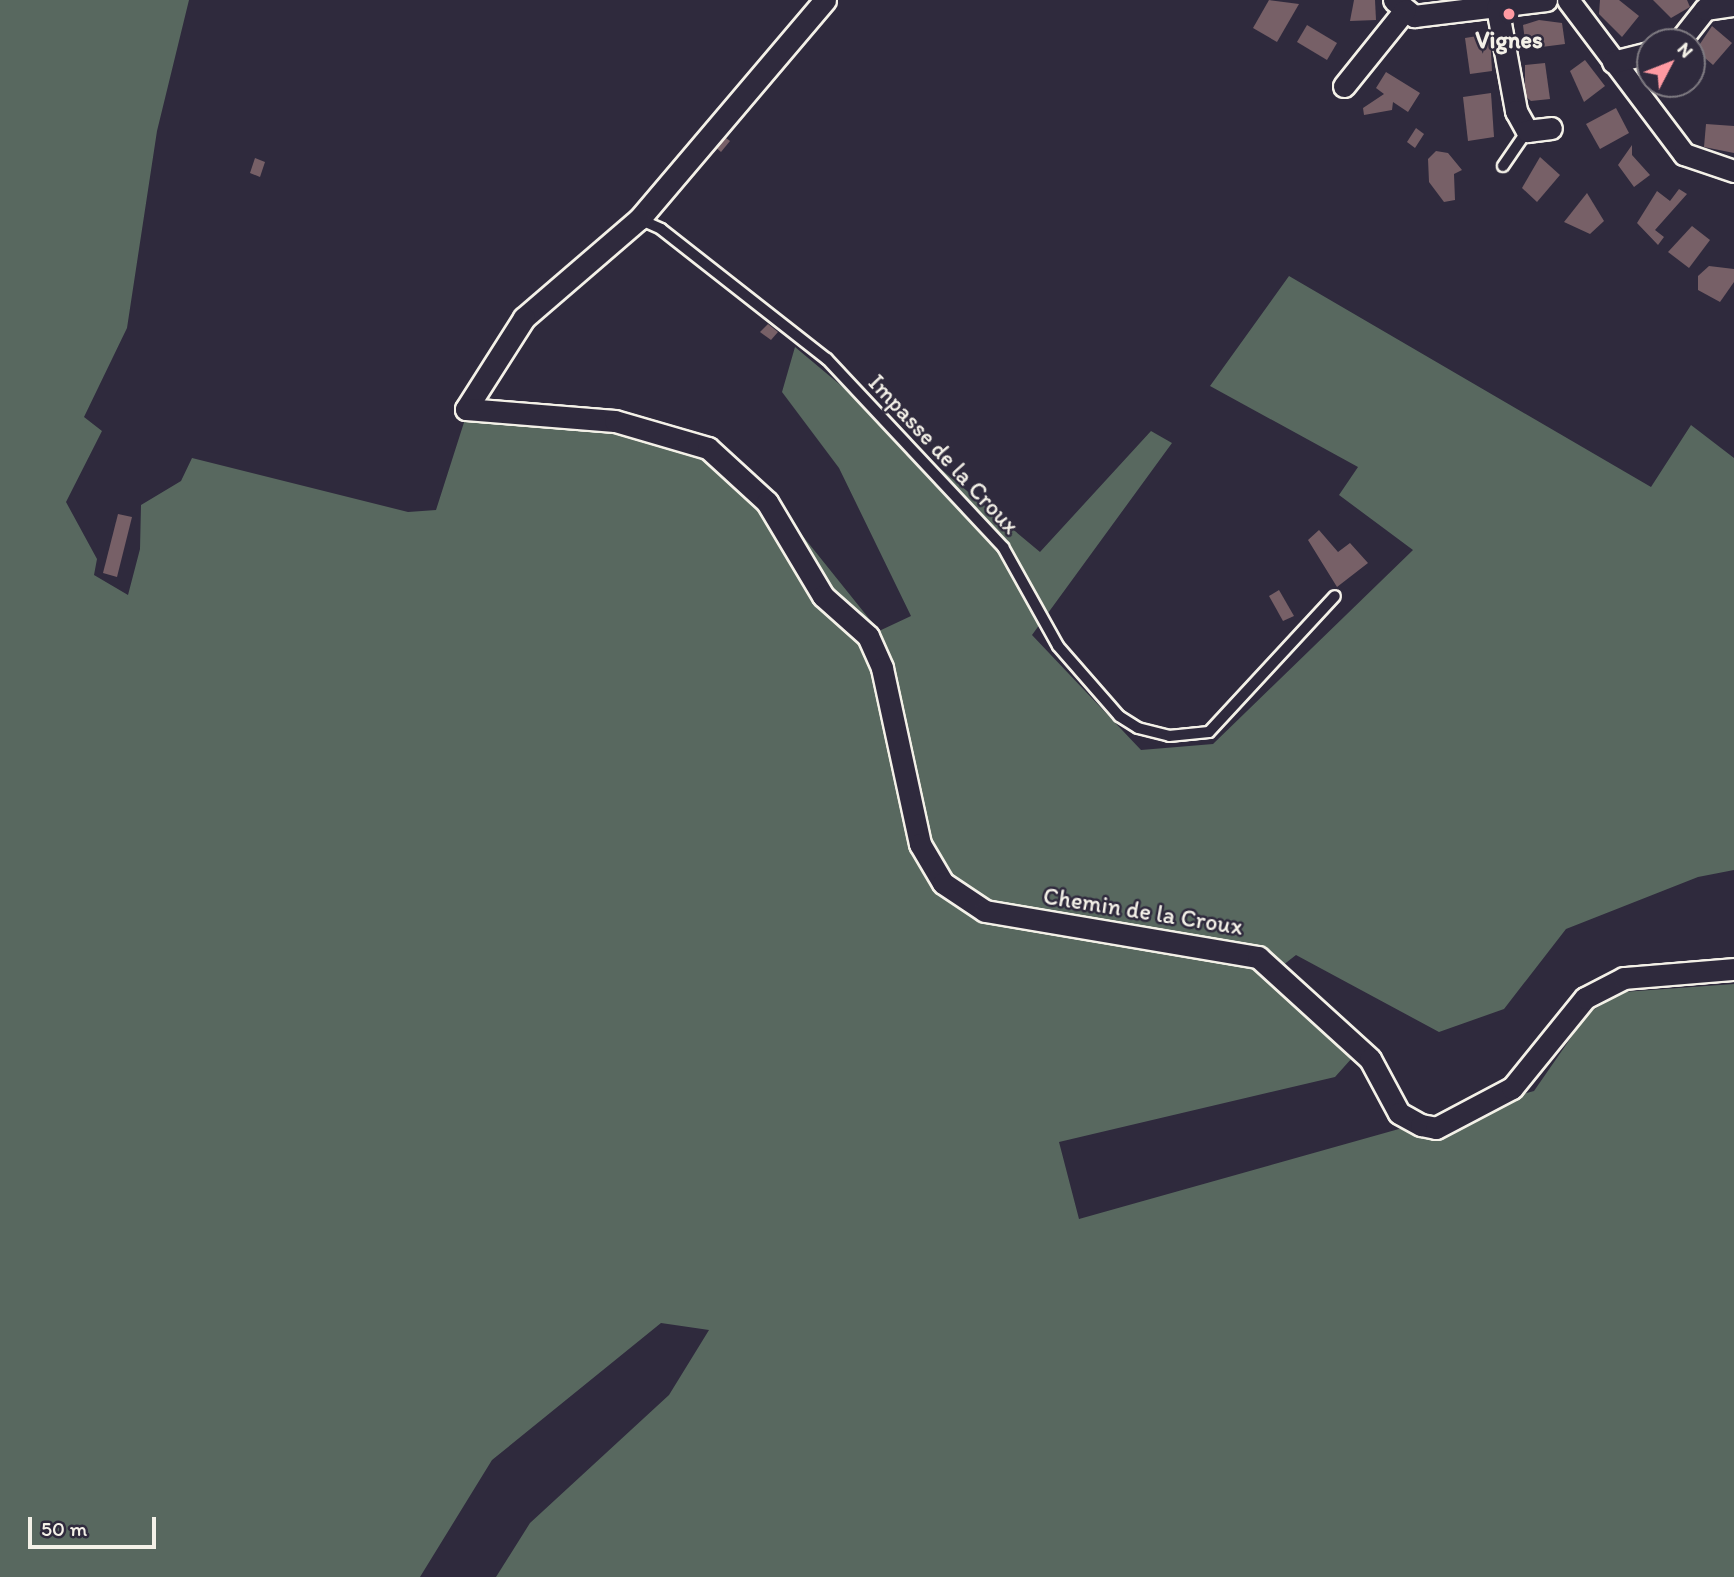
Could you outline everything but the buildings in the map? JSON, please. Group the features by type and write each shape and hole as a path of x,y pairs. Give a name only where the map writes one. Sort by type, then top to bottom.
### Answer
{"street":[{"path":"639,219 824,0"},
{"path":"1344,86 1400,5 1414,16 1546,0"},
{"path":"1568,0 1684,155 1734,171"},
{"path":"1494,5 1516,111 1527,131 1551,128"},
{"path":"1690,28 1705,9 1734,5"},
{"path":"1613,62 1636,56"},
{"name":"Chemin de la Croux","path":"639,219 524,318 466,409 615,421 708,448 767,502 823,596 868,636 882,668 920,844 943,883 985,911 1258,957 1370,1059 1399,1113 1436,1128 1493,1100 1525,1075 1586,998 1624,978 1734,969"}],"lane":[{"path":"1503,166 1527,131"},
{"name":"Impasse de la Croux","path":"639,219 662,229 827,359 1003,547 1058,646 1119,716 1138,728 1169,736 1209,732 1335,596"}],"green space":[{"path":"0,0 189,0 157,131 127,328 84,417 102,431 66,502 97,559 94,575 128,595 140,549 141,505 181,481 192,458 408,512 436,510 467,413 654,433 753,474 879,631 911,616 839,468 782,392 795,347 1040,552 1151,431 1172,443 1032,635 1141,750 1213,744 1413,550 1339,495 1358,467 1210,386 1289,276 1651,487 1691,425 1734,458 1734,870 1698,877 1566,929 1504,1009 1439,1032 1296,955 1265,979 1352,1058 1335,1077 1059,1142 1079,1219 1534,1091 1588,1013 1623,992 1734,984 1734,1577 496,1577 530,1523 669,1395 709,1330 661,1323 492,1460 420,1577 0,1577"}],"place":[{"name":"Vignes","path":"1509,14"}]}
